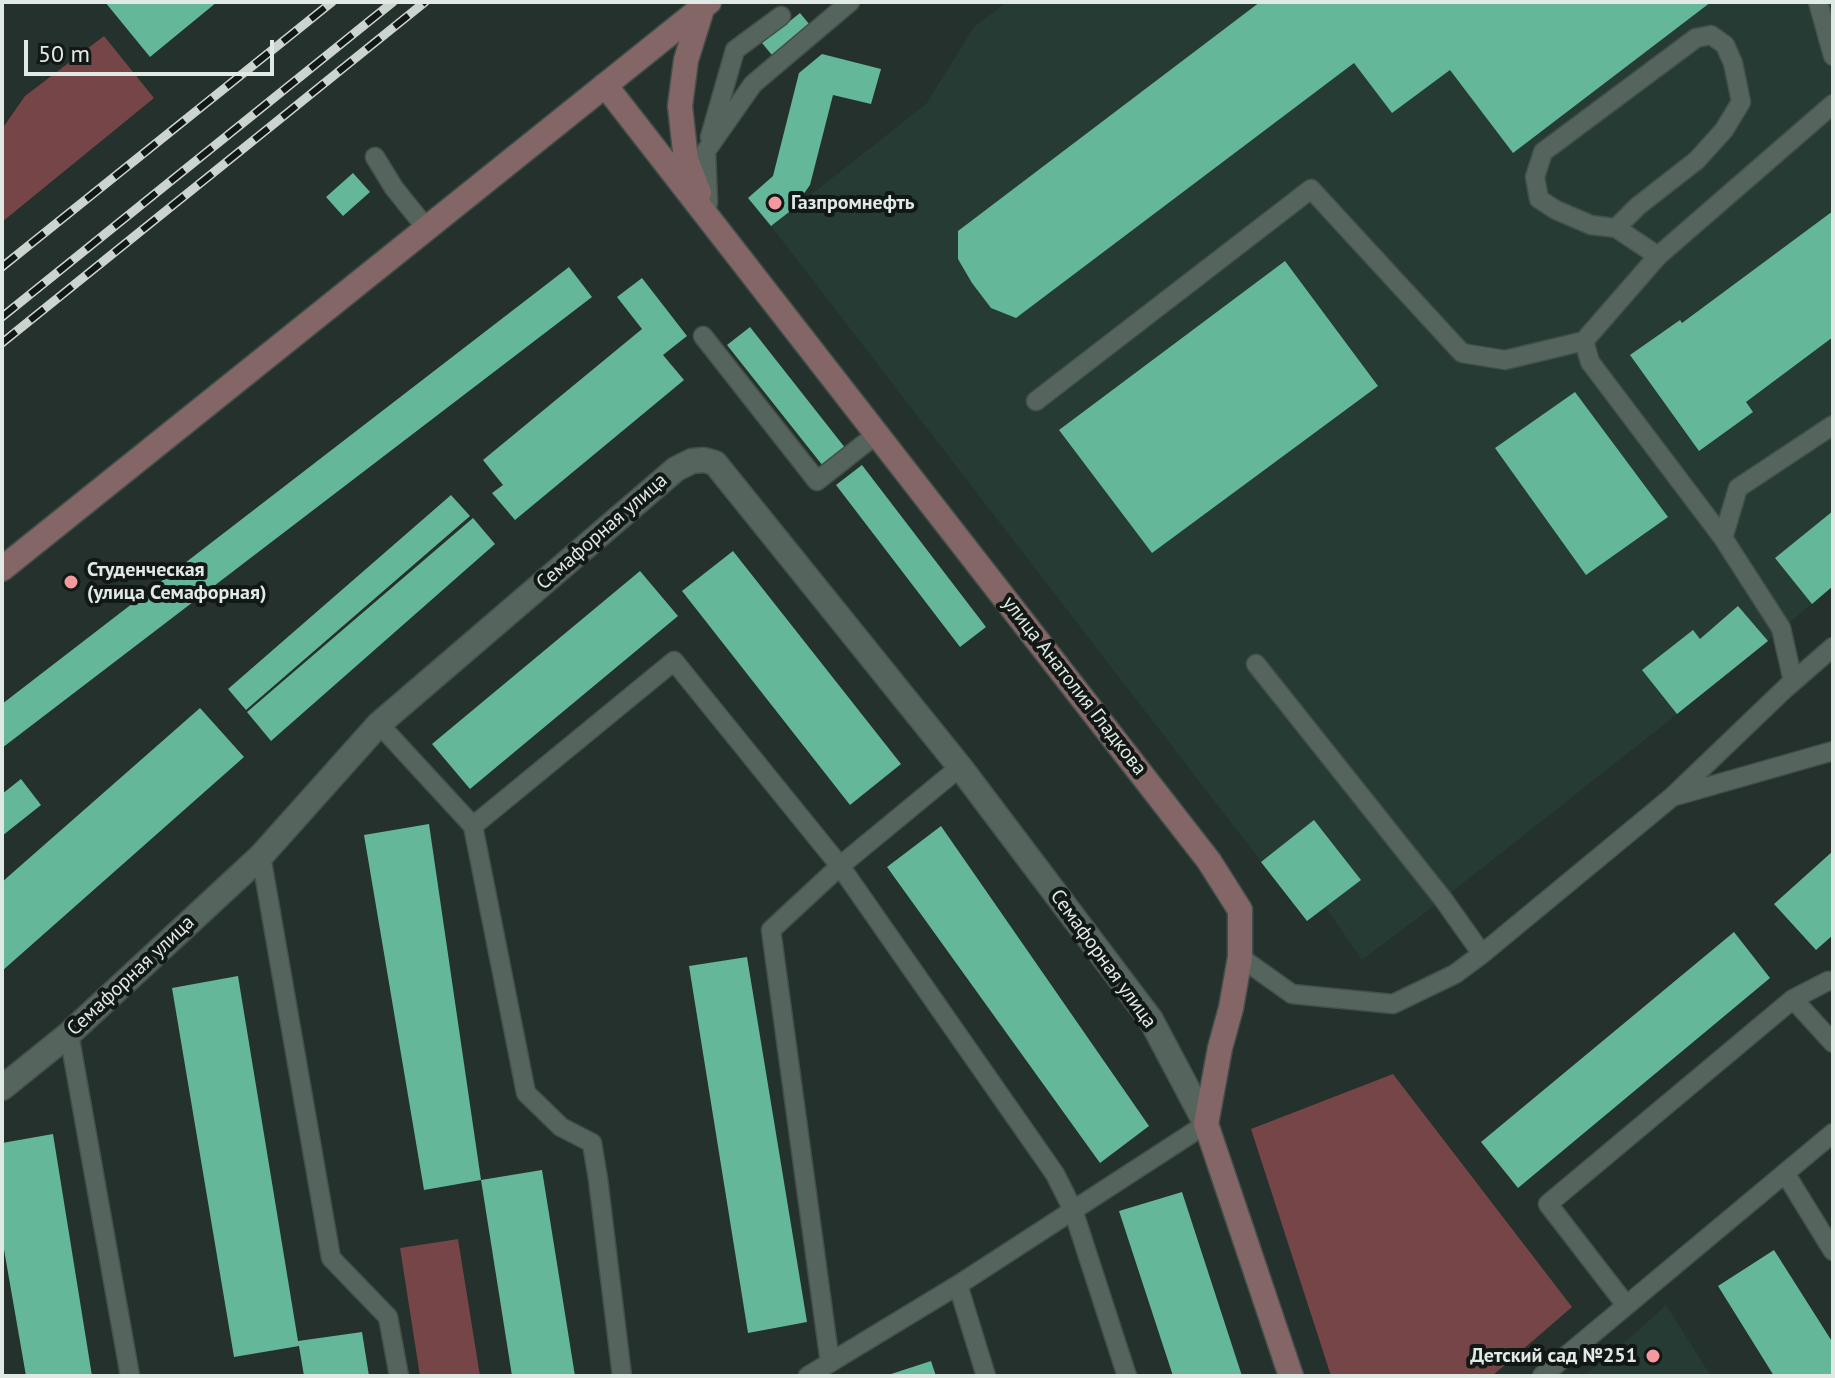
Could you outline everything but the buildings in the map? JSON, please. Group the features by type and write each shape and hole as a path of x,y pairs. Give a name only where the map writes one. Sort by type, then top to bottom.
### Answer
{"main road":[{"path":"2,569 706,4"},
{"path":"706,4 686,60 680,106 686,160 708,218"},
{"name":"улица Анатолия Гладкова","path":"605,85 1209,861 1240,910 1240,957 1206,1124"},
{"path":"1206,1124 1291,1376"}],"street":[{"name":"Семафорная улица","path":"2,1088 69,1034 261,856 379,724 676,469 692,461 704,460 715,463 960,767 1151,1020 1206,1124"}],"lane":[{"path":"706,151 753,84 850,2"},
{"path":"1818,2 1833,56"},
{"path":"708,218 706,151 735,50 781,16"},
{"path":"1616,228 1638,206 1697,160 1724,130 1741,102 1733,63 1725,45 1711,35 1696,38 1543,152 1535,177 1539,199 1556,210 1591,225 1616,228 1658,256"},
{"path":"1036,401 1311,189 1462,353 1505,360 1584,341 1658,256 1833,104"},
{"path":"375,157 394,188 427,229"},
{"path":"703,336 817,481 878,433"},
{"path":"1584,341 1590,362 1723,538 1781,628 1793,681"},
{"path":"1723,538 1738,488 1833,425"},
{"path":"1240,957 1292,994 1393,1004 1455,974 1672,797 1833,647"},
{"path":"473,826 674,661 840,866 1055,1174 1073,1210 1127,1376"},
{"path":"1256,664 1443,899 1482,954"},
{"path":"379,724 473,826 526,1093 561,1127 592,1143 622,1376"},
{"path":"1672,797 1833,751"},
{"path":"830,1363 771,930 840,866 960,767"},
{"path":"261,856 331,1258 388,1317 399,1376"},
{"path":"1626,1305 1548,1204 1793,999 1833,981"},
{"path":"1793,999 1833,1043"},
{"path":"69,1034 130,1376"},
{"path":"808,1376 958,1285 1206,1124"},
{"path":"1542,1376 1833,1133"},
{"path":"1785,1173 1833,1251"},
{"path":"958,1285 986,1376"}],"shaded area":[{"path":"1007,2 1833,2 1833,586 1728,674 1362,960 1326,908 1307,921 771,226 926,104 974,27"},
{"path":"104,36 154,98 2,222 2,129 25,96"},
{"path":"1393,1074 1572,1307 1492,1376 1331,1376 1251,1129"},
{"path":"458,1239 480,1376 420,1376 400,1248"},
{"name":"Детский сад №251","path":"1666,1305 1711,1376 1584,1376 1632,1336"}],"railway":[{"path":"2,267 332,2"},
{"path":"2,317 393,2"},
{"path":"2,343 425,2"}],"place":[{"name":"Газпромнефть","path":"775,203"},
{"name":"Студенческая (улица Семафорная)","path":"71,582"},
{"name":"Детский сад №251","path":"1653,1356"}]}
